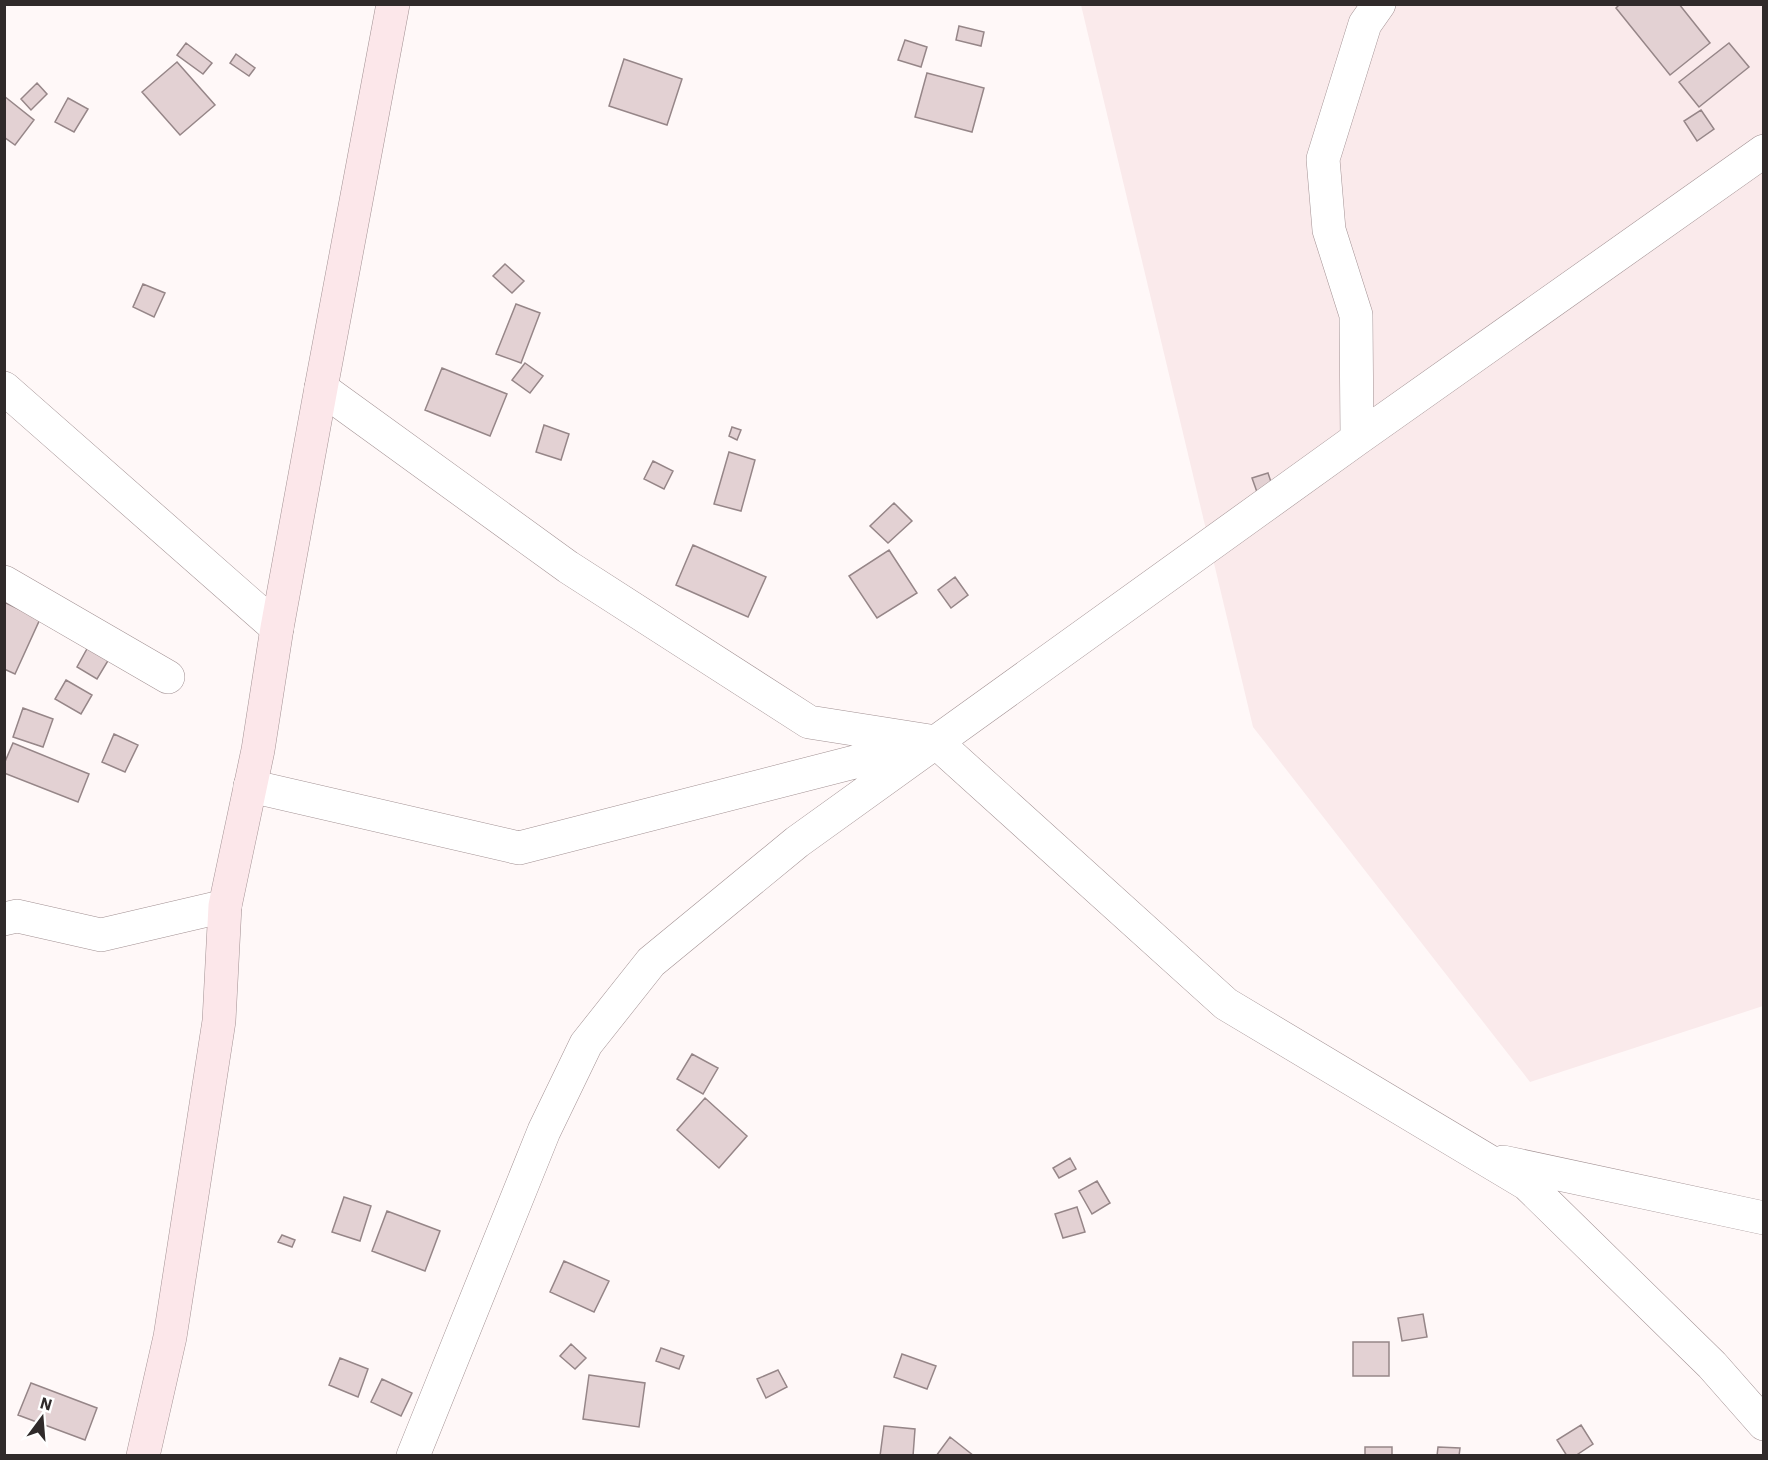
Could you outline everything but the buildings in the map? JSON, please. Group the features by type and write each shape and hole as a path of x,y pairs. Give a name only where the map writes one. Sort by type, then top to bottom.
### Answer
{"main road":[{"path":"143,1455 170,1337 219,1021 225,906 258,750 277,628 393,4"}],"street":[{"path":"1357,439 1356,315 1329,230 1323,159 1365,24 1379,4"},
{"path":"413,1455 544,1131 586,1044 651,962 797,842 1357,439 1764,151"},
{"path":"4,388 277,628"},
{"path":"321,388 568,567 809,722 936,742 1226,1004 1527,1184 1712,1365 1764,1424"},
{"path":"4,582 168,677"},
{"path":"250,786 519,848 936,742"},
{"path":"9,916 101,935 225,906"},
{"path":"1484,1158 1764,1218"}],"shaded area":[{"path":"1081,5 1763,5 1763,1006 1530,1082 1253,727"}]}
